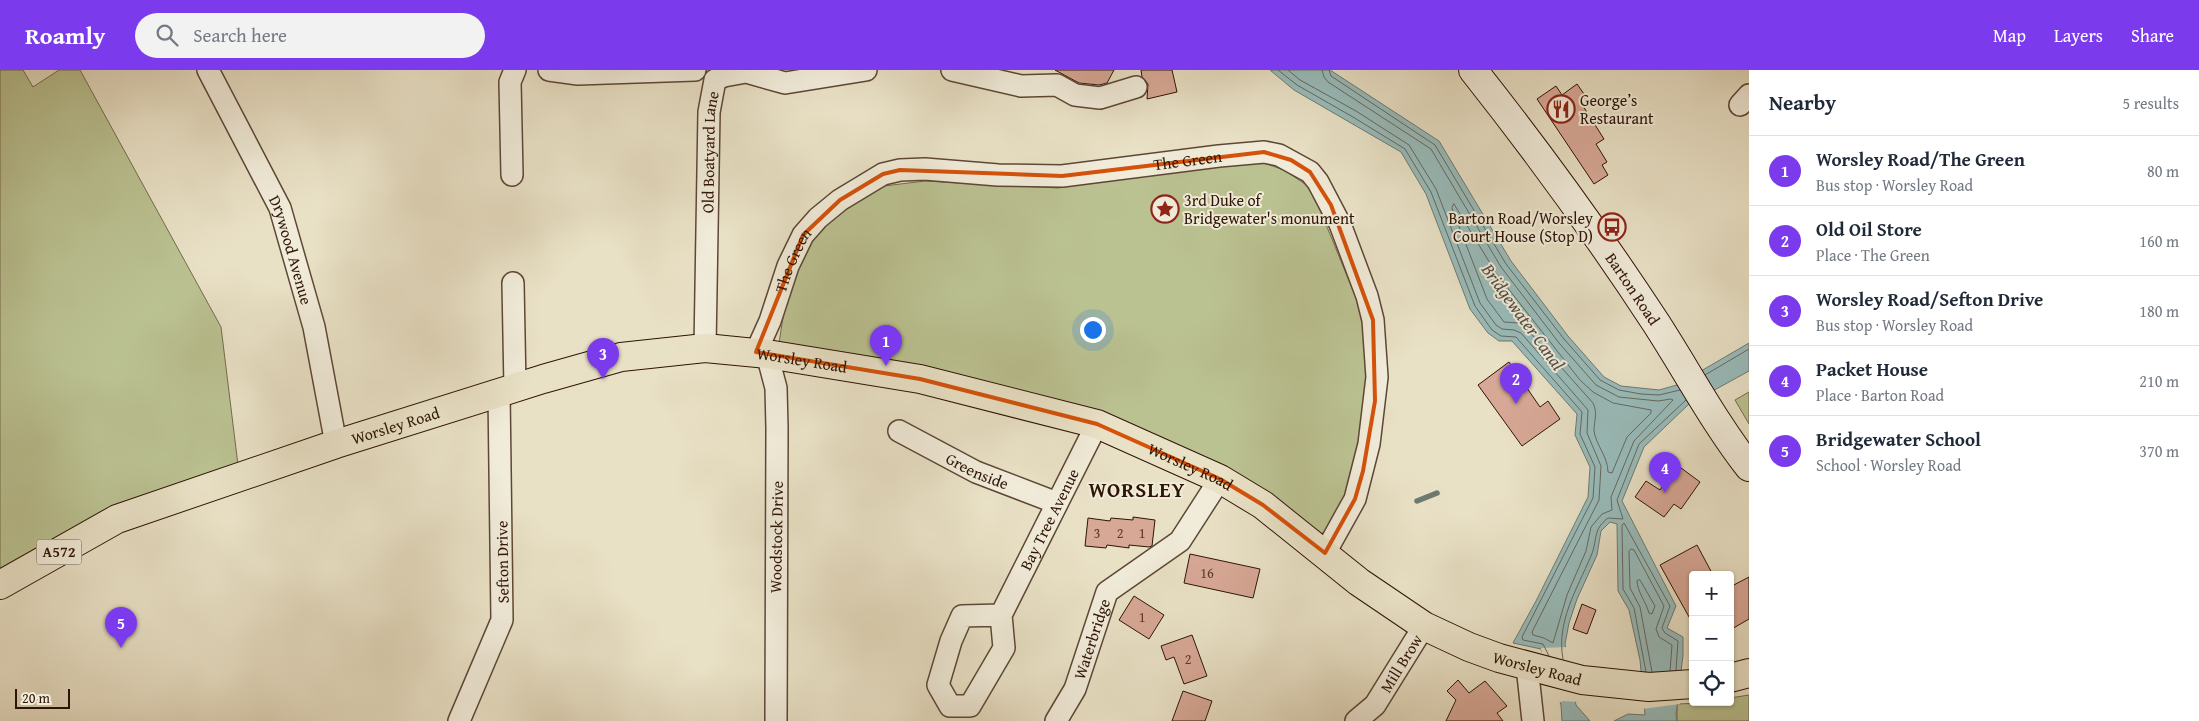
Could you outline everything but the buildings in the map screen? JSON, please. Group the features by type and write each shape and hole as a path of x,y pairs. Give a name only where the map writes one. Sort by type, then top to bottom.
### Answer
{"main road":[{"name":"Barton Road","path":"1474,70 1524,133 1577,206 1683,365 1704,401 1749,466"},
{"name":"Worsley Road","path":"0,585 117,519 336,444 621,357 705,348 761,353 920,379 1097,424 1220,479 1263,505 1359,582 1424,626 1469,646 1536,669 1582,680 1643,686 1689,684"},
{"path":"1734,677 1749,673"}],"street":[{"path":"512,176 510,82 515,70"},
{"path":"549,70 578,74 695,70"},
{"name":"Old Boatyard Lane","path":"705,348 709,112 715,80 724,76 746,72 785,83 866,70"},
{"path":"952,70 1021,86 1057,85 1075,95 1100,98 1136,87"},
{"name":"Drywood Avenue","path":"215,72 280,208 314,327 336,444"},
{"name":"The Green","path":"761,353 788,266 804,235 818,218 840,200 883,174 900,170 925,169 1007,176 1062,176 1219,156 1264,152 1279,155 1310,172 1331,205 1367,296 1376,338 1375,401 1360,484 1355,499 1325,553"},
{"name":"Sefton Drive","path":"459,721 502,620 507,391 513,283"},
{"name":"Woodstock Drive","path":"761,353 776,388 776,721"},
{"name":"Bay Tree Avenue","path":"1001,615 1097,424"},
{"name":"Greenside","path":"900,431 976,472 1057,502"},
{"name":"Waterbridge","path":"1056,721 1075,689 1107,592 1180,541 1220,479"},
{"name":"Mill Brow","path":"1356,721 1375,705 1424,626"},
{"path":"1533,721 1536,669"}],"highlighted area":[{"path":"1264,152 1291,160 1310,172 1331,205 1373,320 1375,401 1363,471 1355,499 1325,553 1263,505 1220,479 1097,424 920,379 756,352 803,235 840,200 883,174 900,170 1062,176 1247,153"}],"green space":[{"path":"0,70 23,70 33,87 59,70 80,70 221,327 238,465 0,590"},
{"path":"1255,160 1284,170 1311,188 1359,305 1367,333 1369,368 1356,462 1342,507 1324,533 1316,534 1227,472 779,343 784,311 794,278 808,246 835,216 860,196 884,186 925,181 1058,188 1151,173"},
{"path":"1749,392 1749,424 1735,400"},
{"path":"1749,695 1749,721 1677,721 1677,704 1689,704 1689,706 1734,706 1734,697"}],"water":[{"name":"Bridgewater Canal","path":"1270,70 1330,70 1439,141 1511,261 1568,336 1604,377 1621,386 1659,390 1677,385 1749,343 1749,371 1689,404 1644,447 1622,501 1676,606 1667,628 1683,637 1677,721 1614,721 1628,714 1645,715 1640,660 1629,610 1618,591 1617,524 1610,522 1601,531 1597,555 1577,599 1569,623 1565,644 1576,705 1590,721 1562,721 1561,705 1541,649 1513,643 1588,497 1590,467 1575,435 1577,414 1512,341 1499,341 1488,333 1470,309 1426,194 1401,152 1294,90"}],"pier":[{"path":"1568,647 1578,702 1563,701 1558,703 1544,666 1541,648"},
{"path":"1639,678 1683,678 1680,704 1642,709"}],"waterway":[{"path":"1417,501 1437,493"}],"place":[{"name":"George’s Restaurant","path":"1561,109"},
{"name":"3rd Duke of Bridgewater's monument","path":"1165,209"},
{"name":"Barton Road/Worsley Court House (Stop D)","path":"1612,227"},
{"name":"Worsley Road/The Green","path":"886,366"},
{"name":"Worsley Road/Sefton Drive","path":"603,379"},
{"name":"Old Oil Store","path":"1516,404"},
{"name":"Packet House","path":"1665,493"},
{"name":"Bridgewater School","path":"121,648"}],"district":[{"name":"WORSLEY","path":"1137,490"}]}
